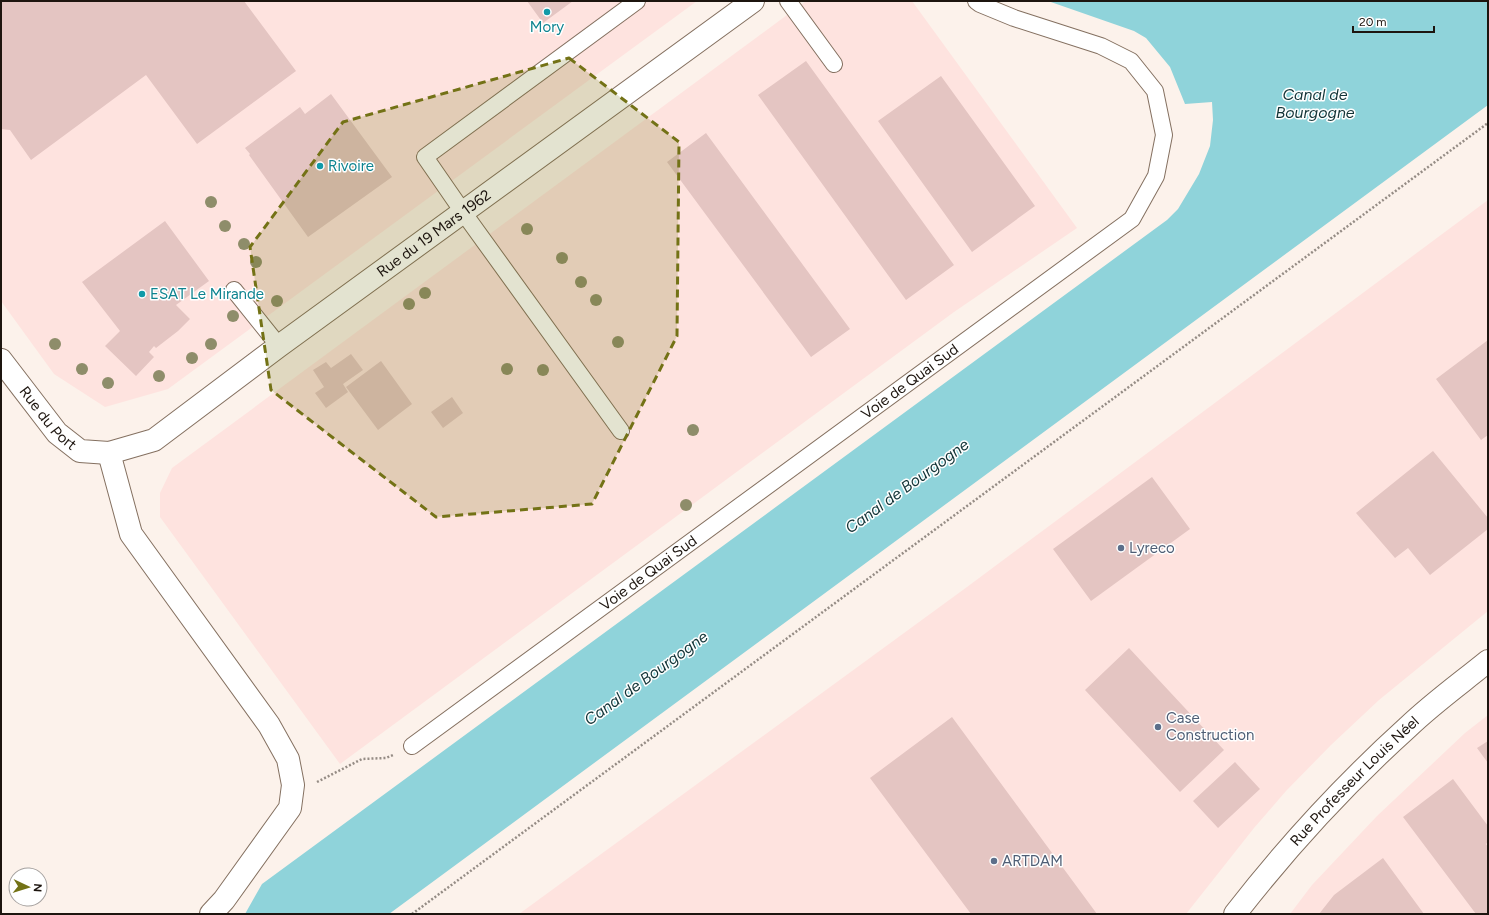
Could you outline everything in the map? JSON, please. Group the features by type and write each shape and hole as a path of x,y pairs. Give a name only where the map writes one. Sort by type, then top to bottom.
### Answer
{"street":[{"name":"Rue du 19 Mars 1962","path":"109,453 154,440 278,346 753,1"},
{"name":"Rue du Port","path":"1,360 57,433 80,451 109,453"},
{"path":"109,453 131,534 269,725 288,758 293,785 290,808 224,900 211,914"},
{"name":"Rue Professeur Louis Néel","path":"1235,914 1262,879 1335,796 1409,726 1488,661"}],"lane":[{"path":"622,431 463,212 425,157 637,1"},
{"path":"788,1 834,64"},
{"name":"Voie de Quai Sud","path":"412,746 1132,219 1156,176 1164,135 1155,91 1131,61 1102,46 1014,18 976,1"},
{"path":"234,290 278,346"}],"path":[{"path":"412,914 1488,123"},
{"path":"293,785 319,782 362,758 386,758 412,746"}],"highlighted area":[{"path":"569,58 679,142 677,336 592,504 436,517 271,390 250,247 343,122"}],"shaded area":[{"path":"1,1 697,1 168,389 105,407 54,374 1,301"},
{"path":"806,1 912,1 1077,228 954,312 340,764 160,517 160,493 172,468"},
{"path":"1488,200 1488,611 1379,700 1331,745 1286,791 1254,828 1186,914 519,914 967,587"},
{"path":"1488,715 1488,914 1290,914 1312,885 1377,816 1465,733"}],"water":[{"name":"Canal de Bourgogne","path":"1048,1 1488,1 1488,105 389,914 245,914 262,884 1167,220 1178,209 1199,174 1210,146 1213,120 1212,102 1185,104 1170,67 1146,38 1134,31"}],"building":[{"path":"1,1 244,1 296,71 197,144 146,75 31,160 10,130 1,129"},
{"name":"Mory","path":"527,1 573,1 543,23"},
{"path":"806,61 954,265 906,300 758,95"},
{"path":"941,76 1035,206 972,252 878,121"},
{"name":"Rivoire","path":"331,94 392,177 308,237 245,148 300,107 305,114"},
{"path":"706,133 850,329 811,357 667,162"},
{"name":"ESAT Le Mirande","path":"165,221 209,281 176,305 190,319 178,331 156,348 154,346 149,352 154,357 136,376 105,346 120,331 82,282"},
{"path":"1488,340 1488,435 1481,440 1436,379"},
{"path":"351,354 363,370 343,384 348,392 326,408 315,393 324,387 313,370 326,362 331,368"},
{"path":"381,361 412,404 378,430 346,387"},
{"path":"452,397 463,413 443,428 431,412"},
{"path":"1433,451 1488,518 1488,529 1430,575 1408,548 1395,558 1356,513"},
{"path":"1152,477 1190,529 1091,601 1053,549"},
{"path":"1129,648 1224,750 1180,792 1085,690"},
{"path":"952,717 1097,914 971,914 870,778"},
{"path":"1488,741 1488,763 1477,748"},
{"path":"1235,762 1260,789 1218,828 1193,801"},
{"path":"1453,779 1488,826 1488,842 1486,844 1488,847 1488,914 1476,914 1403,817"},
{"path":"1383,858 1424,914 1319,914 1334,895"}],"place":[{"name":"Mory","path":"547,12"},
{"name":"Rivoire","path":"320,166"},
{"name":"ESAT Le Mirande","path":"142,294"},
{"name":"Lyreco","path":"1121,548"},
{"name":"Case Construction","path":"1158,727"},
{"name":"ARTDAM","path":"994,861"}]}
